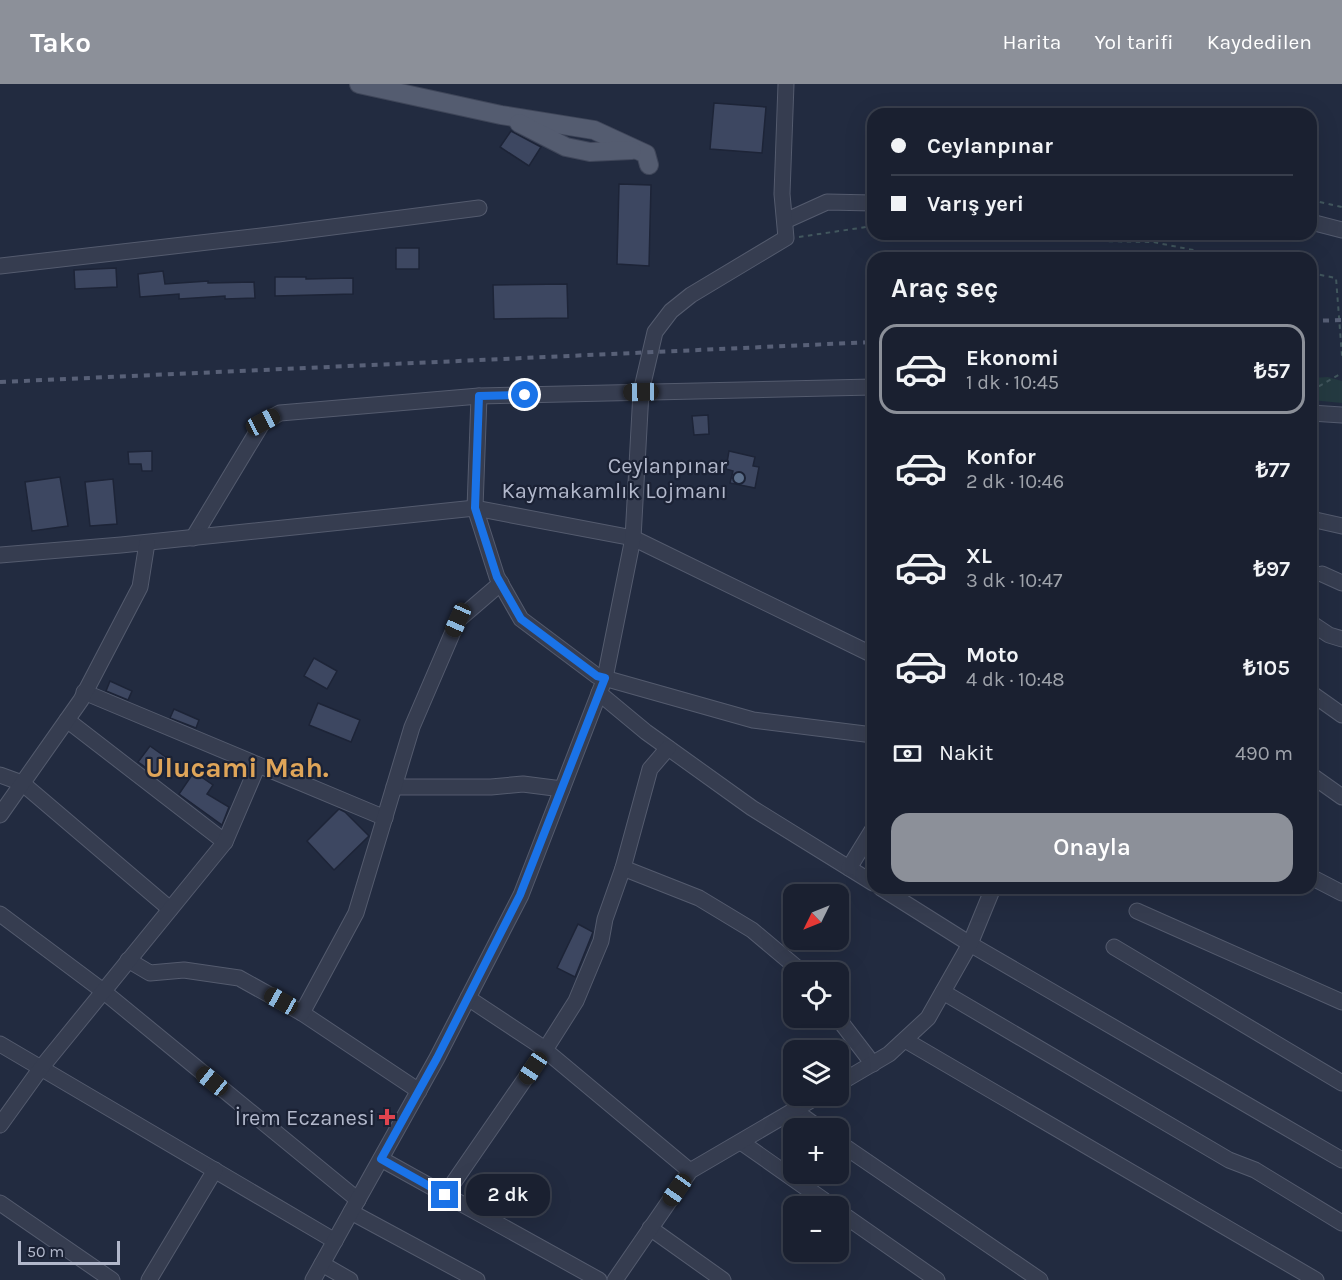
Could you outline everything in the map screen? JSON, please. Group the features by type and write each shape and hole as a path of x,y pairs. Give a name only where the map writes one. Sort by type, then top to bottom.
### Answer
{"main road":[{"path":"359,84 501,115 594,130 646,154 649,165"}],"street":[{"path":"313,1280 419,1091 520,895 602,685 633,538 641,392 655,333 671,311 700,289 786,238 782,194 786,84"},
{"path":"785,221 827,202 867,203"},
{"path":"0,266 479,208"},
{"path":"1317,224 1342,230"},
{"path":"193,538 263,422 280,413 479,396 867,387"},
{"path":"479,396 475,508 501,583 521,619 597,676 602,685 668,748 752,808 867,879"},
{"path":"1317,413 1342,415"},
{"path":"0,555 147,543 475,508 633,538 867,652"},
{"path":"1317,520 1342,526"},
{"path":"0,815 84,692 140,587 147,543"},
{"path":"1322,574 1342,583"},
{"path":"302,1013 356,913 412,727 458,620 501,583"},
{"path":"1317,627 1329,635 1342,639"},
{"path":"602,685 753,720 867,734"},
{"path":"84,692 385,818"},
{"path":"1317,697 1342,714"},
{"path":"67,720 225,842"},
{"path":"445,1195 576,1001 602,941 605,919 624,868 650,769 668,748"},
{"path":"0,1125 41,1068 225,842 258,765"},
{"path":"0,775 22,783 170,909"},
{"path":"1317,780 1342,797"},
{"path":"394,787 491,787 523,784 562,789"},
{"path":"849,868 867,839"},
{"path":"624,868 699,898 752,930 790,962"},
{"path":"1317,880 1342,893"},
{"path":"891,894 970,944 1342,1160"},
{"path":"849,1078 889,1054 928,1018 970,944 991,894"},
{"path":"1137,911 1342,1002"},
{"path":"0,914 103,991 355,1206 477,1280"},
{"path":"1114,947 1342,1083"},
{"path":"128,960 150,973 184,970 239,978 302,1013 419,1091"},
{"path":"943,992 1229,1160 1256,1170 1342,1224"},
{"path":"468,998 545,1050 690,1172"},
{"path":"845,1028 873,1064"},
{"path":"904,1040 1316,1280"},
{"path":"0,1044 335,1241"},
{"path":"615,1280 690,1172 801,1106"},
{"path":"794,1110 805,1118"},
{"path":"741,1142 818,1196"},
{"path":"849,1150 1040,1280"},
{"path":"381,1159 598,1280"},
{"path":"149,1280 215,1170"},
{"path":"0,1203 112,1280"},
{"path":"849,1219 937,1280"},
{"path":"650,1228 723,1280"},
{"path":"322,1264 350,1280"}],"path":[{"path":"1317,201 1342,207"},
{"path":"786,238 867,227"},
{"path":"1043,240 1153,242 1203,252"},
{"path":"1317,274 1336,278 1342,356"},
{"path":"1317,388 1342,373"}],"shaded area":[{"path":"1328,377 1342,381 1342,403 1317,401 1317,378"}],"building":[{"path":"714,103 766,107 762,153 710,149"},
{"path":"511,131 541,147 529,166 500,147"},
{"path":"619,184 651,185 649,266 617,264"},
{"path":"396,248 419,248 419,269 396,269"},
{"path":"116,268 117,287 75,289 74,270"},
{"path":"163,271 165,284 208,281 208,283 254,282 255,298 225,299 225,296 179,299 179,294 140,297 138,274"},
{"path":"275,277 353,278 353,294 275,296"},
{"path":"567,284 568,318 494,319 493,285"},
{"path":"708,415 709,434 694,435 692,416"},
{"path":"152,451 152,471 142,471 141,464 129,464 128,452"},
{"name":"Ceylanpınar Kaymakamlık Lojmanı","path":"729,451 755,457 753,466 759,467 755,488 730,483 733,471 726,469"},
{"path":"60,477 68,526 32,531 25,482"},
{"path":"113,479 117,524 90,526 85,482"},
{"path":"314,658 337,671 327,689 304,676"},
{"path":"110,681 132,691 128,700 106,691"},
{"path":"318,703 360,720 351,742 309,725"},
{"path":"174,709 199,720 196,728 170,718"},
{"path":"150,746 167,758 155,774 138,762"},
{"path":"194,772 213,785 207,794 229,807 222,825 179,794"},
{"path":"339,809 369,836 334,870 307,841"},
{"path":"578,924 593,932 575,977 557,968"}],"railway":[{"path":"1317,321 1342,320"},
{"path":"0,382 867,342"}],"place":[{"name":"Ceylanpınar Kaymakamlık Lojmanı","path":"739,478"},
{"name":"İrem Eczanesi","path":"387,1117"}],"district":[{"name":"Ulucami Mah.","path":"237,767"}],"route":[{"path":"445,1195 381,1159 437,1058 520,895 605,678 597,676 521,619 497,577 475,508 479,396 525,395"}]}
